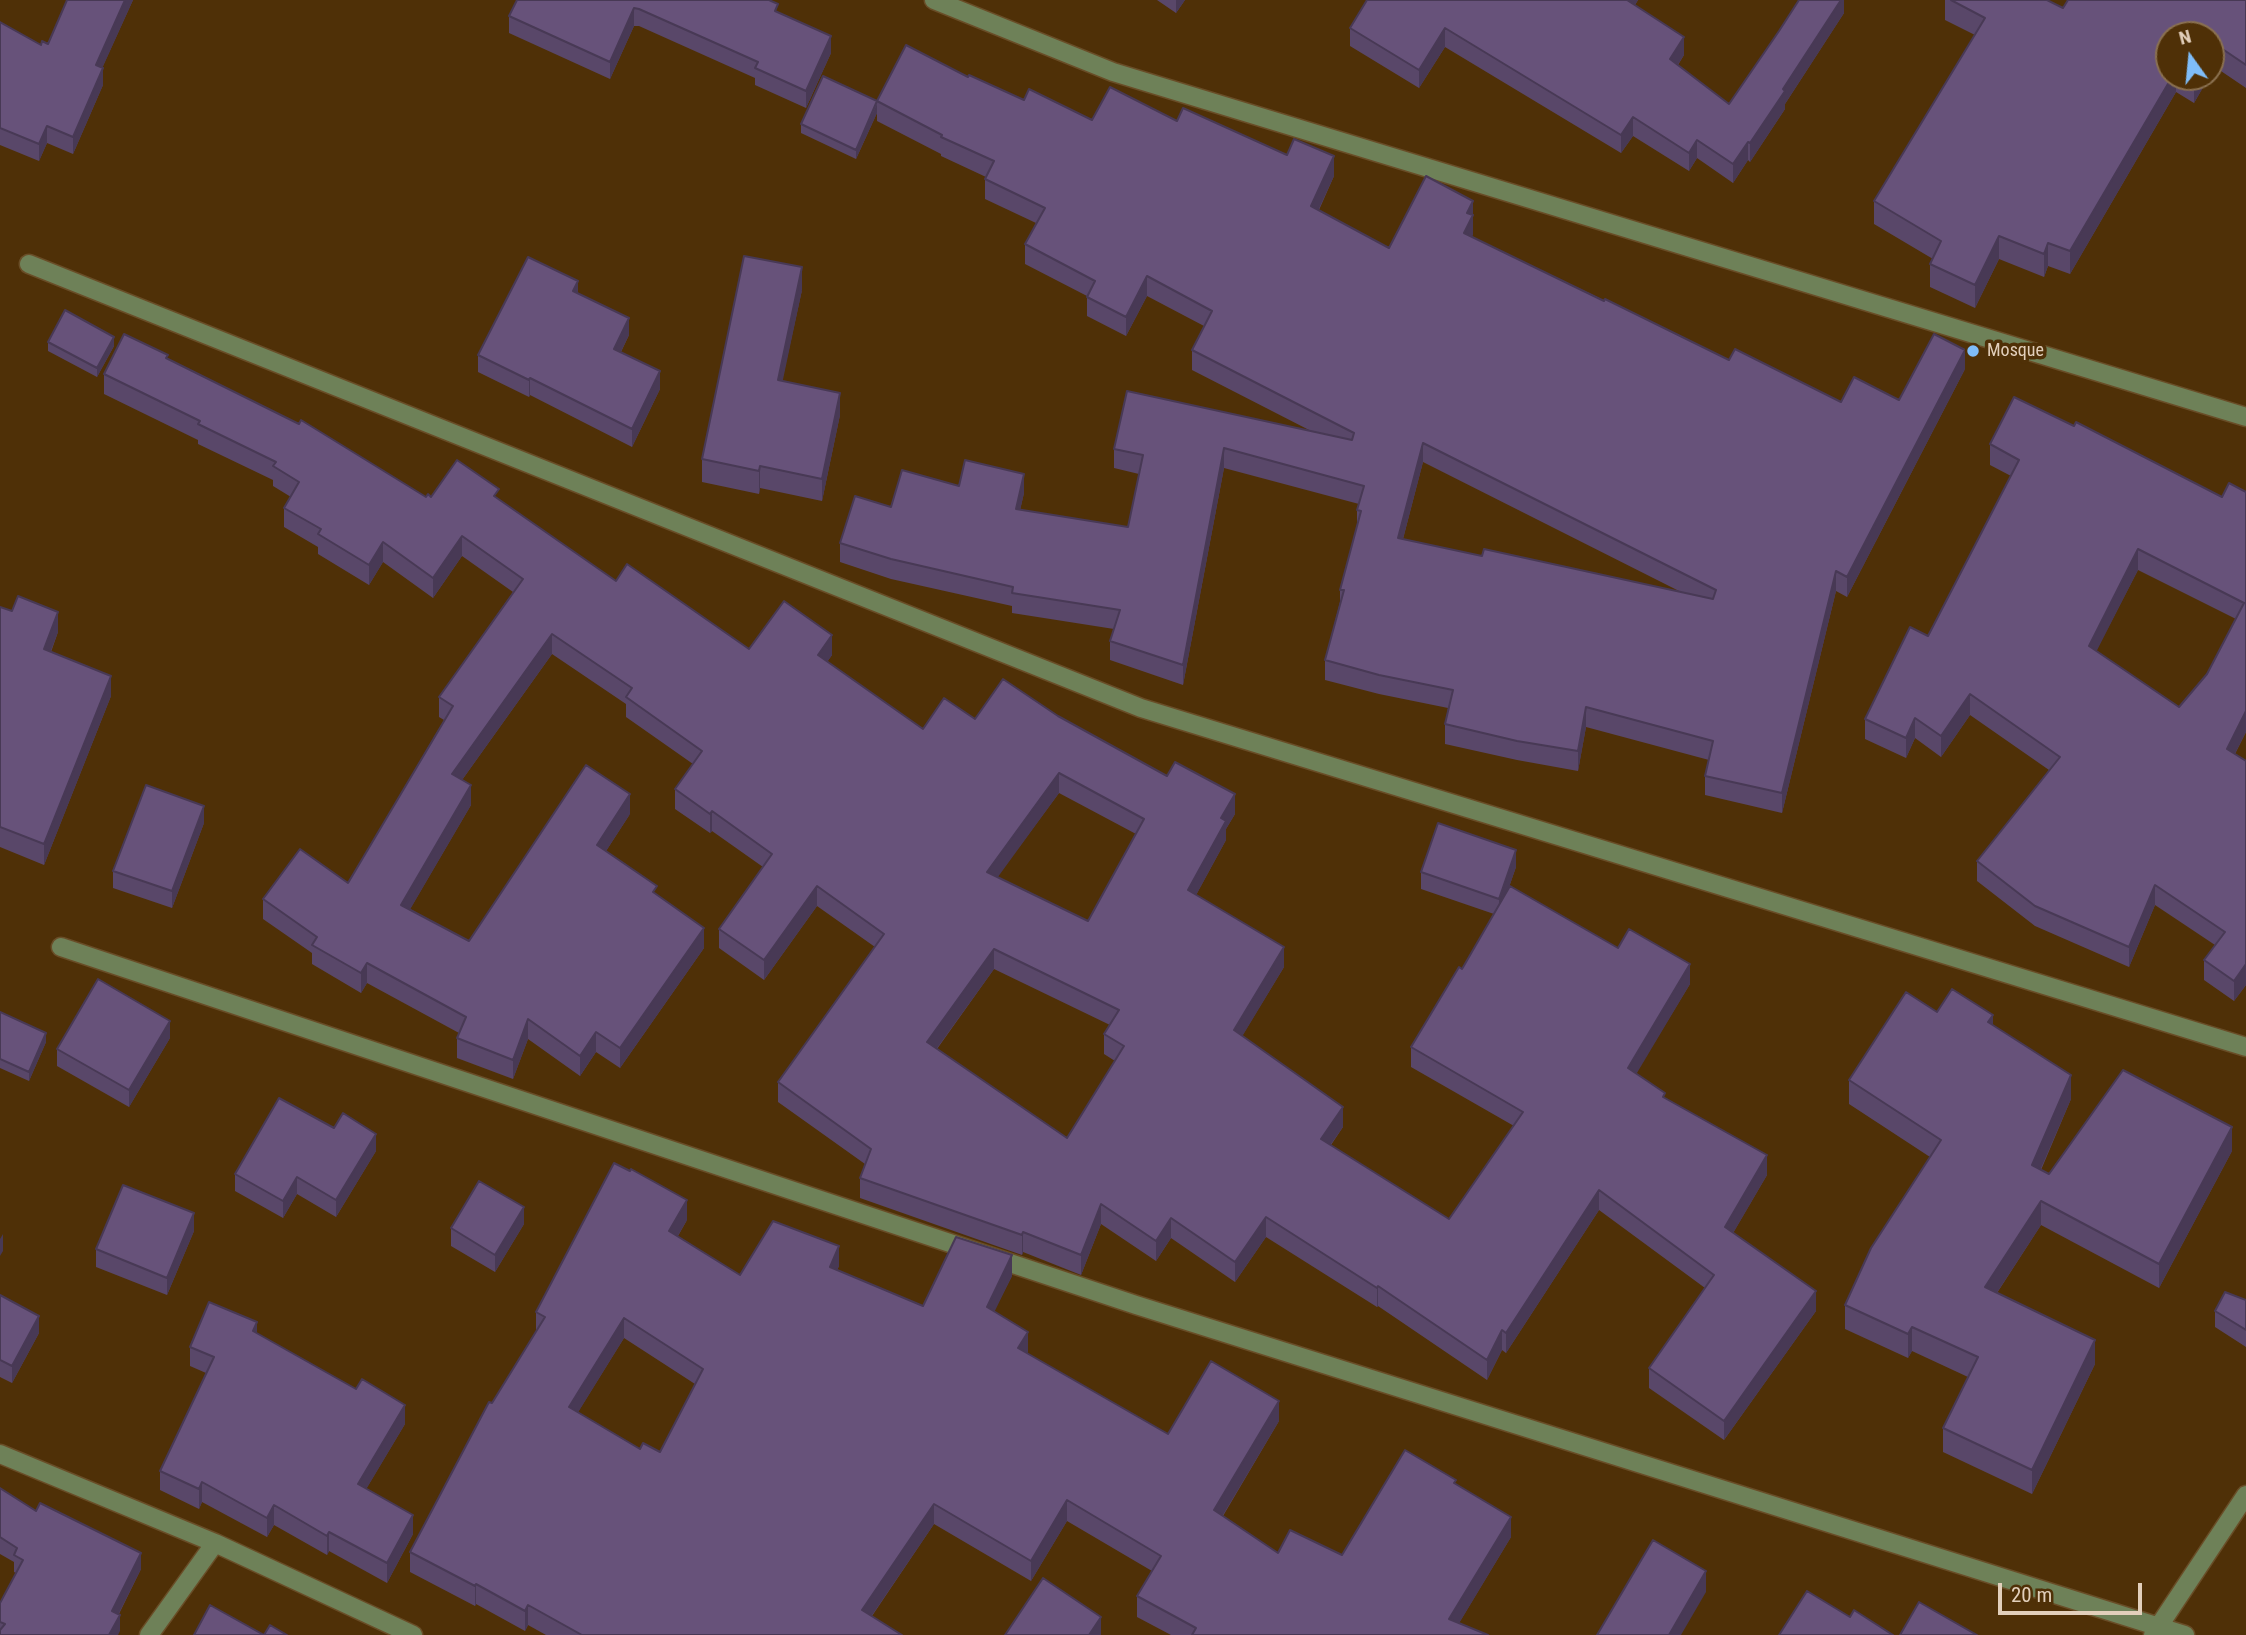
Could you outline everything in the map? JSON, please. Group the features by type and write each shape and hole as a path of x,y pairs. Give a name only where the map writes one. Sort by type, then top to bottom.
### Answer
{"street":[{"path":"934,0 1113,72 2246,417"},
{"path":"29,264 1141,708 2246,1047"},
{"path":"61,947 1136,1306 2155,1631 2185,1635"},
{"path":"0,1454 215,1543 413,1635"},
{"path":"2155,1631 2246,1495"},
{"path":"149,1635 215,1543"}],"building":[{"path":"67,0 125,0 96,65 103,68 73,137 47,126 39,144 0,128 0,22 41,45 42,41 48,44"},
{"path":"517,0 769,0 778,4 775,11 831,36 806,91 755,68 758,62 634,8 610,62 509,16"},
{"path":"1367,0 1627,0 1684,37 1670,59 1729,104 1799,0 1841,0 1783,89 1785,91 1733,164 1697,140 1689,153 1633,117 1621,135 1445,28 1419,70 1350,28"},
{"path":"1951,0 2047,0 2063,8 2068,0 2246,0 2246,65 2225,51 2225,21 2155,21 2155,91 2164,91 2070,251 2048,243 2044,254 1999,236 1975,285 1930,264 1941,241 1874,201 1985,18"},
{"path":"906,45 968,77 969,75 1024,100 1029,89 1092,120 1110,87 1177,121 1183,108 1287,155 1294,139 1334,156 1311,206 1389,248 1426,176 1473,201 1467,213 1473,215 1464,233 1729,360 1735,349 1841,402 1854,377 1899,400 1934,334 1965,350 1847,577 1836,571 1782,793 1705,776 1713,741 1586,707 1578,751 1517,741 1445,724 1453,690 1379,675 1325,660 1344,590 1340,590 1361,511 1357,510 1364,486 1224,448 1183,665 1110,641 1120,610 1012,593 1013,587 891,559 840,543 855,496 891,507 902,470 959,486 965,460 1024,474 1016,509 1128,527 1143,455 1114,449 1127,391 1352,440 1354,433 1192,350 1212,311 1147,276 1126,317 1087,297 1095,281 1025,244 1045,208 985,179 994,161 941,137 942,135 877,101","holes":["1423,443 1716,590 1713,599 1484,549 1482,556 1398,538"]},
{"path":"823,76 877,101 856,150 801,124"},
{"path":"744,256 802,267 778,380 840,393 822,479 760,466 759,471 702,459"},
{"path":"528,257 578,281 573,291 629,318 614,349 660,371 632,429 478,355"},
{"path":"65,310 114,337 97,368 48,342"},
{"path":"124,334 168,355 166,358 299,424 301,420 426,497 428,494 431,497 457,460 499,489 494,496 616,581 627,564 749,649 784,601 832,635 818,655 923,729 944,698 975,719 1003,679 1058,716 1167,776 1175,762 1235,794 1221,818 1226,821 1188,890 1284,947 1234,1030 1343,1107 1321,1139 1449,1219 1523,1112 1411,1047 1459,967 1462,969 1510,886 1618,948 1629,929 1690,964 1628,1068 1665,1093 1663,1097 1767,1155 1725,1227 1816,1291 1724,1421 1649,1368 1714,1275 1599,1190 1506,1333 1502,1330 1487,1360 1378,1286 1377,1288 1266,1217 1235,1262 1171,1218 1156,1241 1101,1204 1081,1255 1023,1232 1022,1235 860,1178 871,1149 778,1082 884,934 817,886 764,960 719,929 772,854 712,811 710,814 675,789 702,751 626,697 632,688 552,634 452,774 471,785 401,905 469,941 586,765 630,794 597,845 657,886 653,892 704,928 620,1048 596,1032 580,1056 528,1019 513,1060 457,1038 466,1017 367,963 361,973 312,945 317,937 263,899 300,849 348,883 453,706 439,697 523,579 462,536 433,578 383,542 369,565 318,534 321,529 284,508 299,482 273,466 276,462 104,374","holes":["1059,773 1144,819 1088,921 987,872","994,949 1119,1010 1104,1034 1124,1046 1067,1138 927,1042"]},
{"path":"2014,397 2074,426 2076,422 2222,497 2229,483 2246,492 2246,711 2227,749 2246,761 2246,964 2234,981 2204,960 2225,932 2155,885 2129,947 2035,906 1977,861 2060,757 1970,694 1941,736 1915,718 1906,738 1865,719 1910,627 1928,636 2019,460 1990,444","holes":["2138,549 2244,603 2207,674 2179,707 2089,646"]},
{"path":"18,596 58,612 44,649 111,676 44,844 0,827 0,607 12,611"},
{"path":"146,785 204,806 172,891 113,871"},
{"path":"1438,823 1516,850 1499,899 1421,872"},
{"path":"98,979 170,1021 129,1090 57,1049"},
{"path":"1952,989 1993,1015 1988,1022 2071,1075 2032,1165 2049,1174 2123,1070 2232,1127 2159,1264 2041,1201 1985,1287 2095,1340 2032,1470 1943,1428 1978,1357 1912,1327 1908,1334 1845,1305 1871,1248 1941,1140 1849,1080 1906,992 1937,1012"},
{"path":"0,1012 46,1033 29,1072 0,1059"},
{"path":"279,1098 334,1128 343,1113 376,1134 336,1200 297,1177 283,1201 235,1174"},
{"path":"614,1163 630,1171 631,1169 687,1200 669,1231 740,1275 773,1221 839,1246 830,1267 923,1306 956,1237 1012,1255 987,1307 1028,1332 1018,1348 1168,1434 1211,1361 1279,1401 1214,1510 1278,1553 1290,1530 1342,1555 1405,1450 1511,1517 1449,1619 1488,1635 1192,1635 1196,1628 1137,1596 1161,1556 1067,1500 1031,1561 934,1504 862,1610 902,1635 582,1635 528,1605 525,1611 410,1552 489,1402 492,1403 545,1317 536,1312","holes":["624,1318 703,1369 660,1452 643,1443 640,1449 569,1407"]},
{"path":"479,1181 524,1207 495,1255 451,1228"},
{"path":"123,1185 194,1213 167,1278 96,1249"},
{"path":"2225,1292 2246,1300 2246,1330 2215,1311"},
{"path":"0,1295 39,1316 12,1366 0,1360"},
{"path":"209,1302 257,1322 253,1331 356,1389 362,1379 405,1405 358,1484 413,1515 387,1563 329,1532 327,1536 274,1505 267,1518 202,1482 199,1489 160,1471 214,1357 190,1347"},
{"path":"0,1488 36,1511 40,1503 141,1553 112,1611 120,1615 109,1635 0,1635 5,1624 0,1622 0,1603 23,1560 14,1555 17,1548 0,1537"},
{"path":"1653,1540 1706,1571 1669,1635 1597,1635"},
{"path":"1043,1578 1101,1617 1089,1635 1005,1635"},
{"path":"1807,1591 1850,1617 1854,1610 1893,1635 1779,1635"},
{"path":"1919,1602 1977,1635 1900,1635"},
{"path":"210,1605 264,1635 194,1635"},
{"path":"270,1625 287,1635 264,1635"}],"place":[{"name":"Mosque","path":"1973,351"}]}
